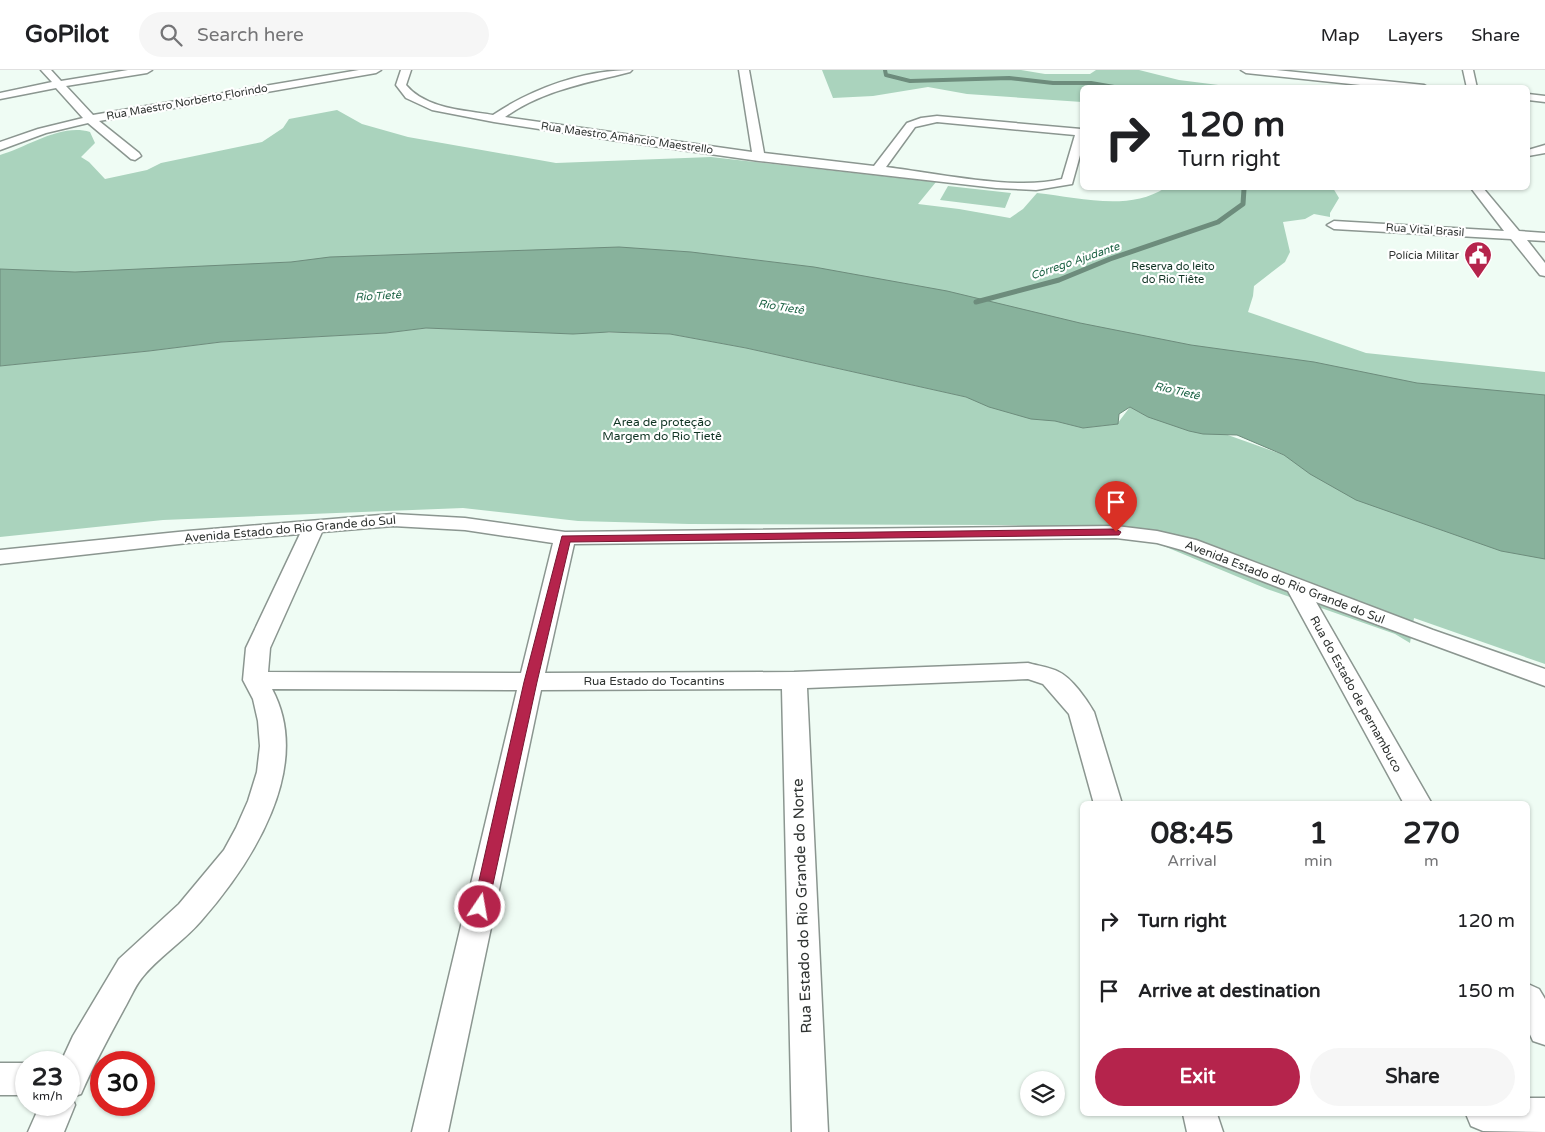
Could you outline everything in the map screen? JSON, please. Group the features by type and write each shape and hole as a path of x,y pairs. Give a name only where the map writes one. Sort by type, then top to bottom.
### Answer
{"street":[{"path":"46,70 90,119 135,156"},
{"path":"0,96 59,84 147,70"},
{"name":"Rua Maestro Norberto Florindo","path":"0,146 42,131 90,119 376,70"},
{"name":"Rua Maestro Amâncio Maestrello","path":"406,70 401,85 410,96 436,108 494,119 759,157 878,171 1026,186 1055,186 1068,181 1080,139"},
{"path":"494,119 514,104 539,93 572,82 627,70"},
{"path":"744,70 759,157"},
{"path":"1246,70 1349,75 1381,85"},
{"path":"1468,70 1471,85"},
{"path":"1530,97 1545,99"},
{"name":"Rua Maestro Amâncio Maestrello","path":"878,171 910,125 921,120 937,119 1080,132"},
{"path":"1530,152 1545,148"},
{"path":"1479,190 1545,272"},
{"name":"Rua Vital Brasil","path":"1334,224 1545,237"},
{"name":"Avenida Estado do Rio Grande do Sul","path":"0,557 188,537 393,520 465,524 565,538 1116,532 1157,537 1190,545 1425,635 1545,678"},
{"path":"80,1058 130,968 190,913 234,858 249,831 265,791 270,772 273,746 269,714 265,700 255,680 258,648 309,540 313,526"},
{"path":"430,1132 565,538"},
{"name":"Rua do Estado de pernambuco","path":"1295,584 1416,801"},
{"name":"Rua Estado do Tocantins","path":"255,680 531,682 794,680 1028,671 1052,678 1067,693 1081,712 1107,801"},
{"name":"Rua Estado do Rio Grande do Norte","path":"794,680 810,1132"},
{"path":"1530,1003 1545,1030"},
{"path":"0,1080 15,1079"},
{"path":"1530,1115 1545,1115"},
{"path":"46,1132 53,1116"},
{"path":"1201,1116 1205,1132"}],"green space":[{"path":"822,70 1021,70 1045,74 1090,74 1096,70 1139,70 1179,80 1218,85 1080,85 1080,102 967,94 928,87 873,96 833,98"},
{"name":"Reserva do leito do Rio Tiête","path":"337,110 362,124 408,137 556,163 711,157 936,182 918,204 1010,218 1023,209 1037,193 1085,200 1119,201 1151,195 1161,190 1334,190 1339,198 1330,213 1330,217 1314,214 1305,219 1283,222 1290,252 1285,262 1254,286 1248,312 1366,353 1545,372 1545,417 1233,374 0,280 0,155 56,133 79,130 90,132 95,143 81,157 89,162 105,179 147,170 161,163 262,142 283,128 289,119"},
{"path":"948,186 1011,193 1005,208 940,200"},
{"name":"Area de proteção Margem do Rio Tietê","path":"426,328 670,334 746,348 966,397 1083,428 1117,424 1130,407 1148,417 1225,434 1284,455 1545,558 1545,664 1414,618 1410,643 1395,634 1267,589 1154,542 1084,528 1001,525 689,524 578,521 463,508 163,520 0,537 0,366 221,342 386,333"}],"water":[{"name":"Rio Tietê","path":"619,247 691,252 814,267 947,291 1080,323 1191,345 1314,362 1417,383 1545,395 1545,559 1501,551 1356,500 1310,474 1284,455 1237,435 1203,434 1189,431 1148,417 1130,407 1119,414 1118,424 1083,428 1055,421 1031,419 989,407 966,397 746,348 670,334 609,332 573,334 426,328 386,333 221,342 0,366 0,269 75,272 291,262 330,257"}],"waterway":[{"name":"Córrego Ajudante","path":"885,70 886,75 910,81 1009,78 1053,83 1091,83 1103,85"},
{"name":"Córrego Ajudante","path":"976,302 1059,280 1110,259 1218,222 1243,204 1244,190"}],"place":[{"name":"Polícia Militar","path":"1478,279"}],"route":[{"path":"480,907 565,538 1116,532"}]}
